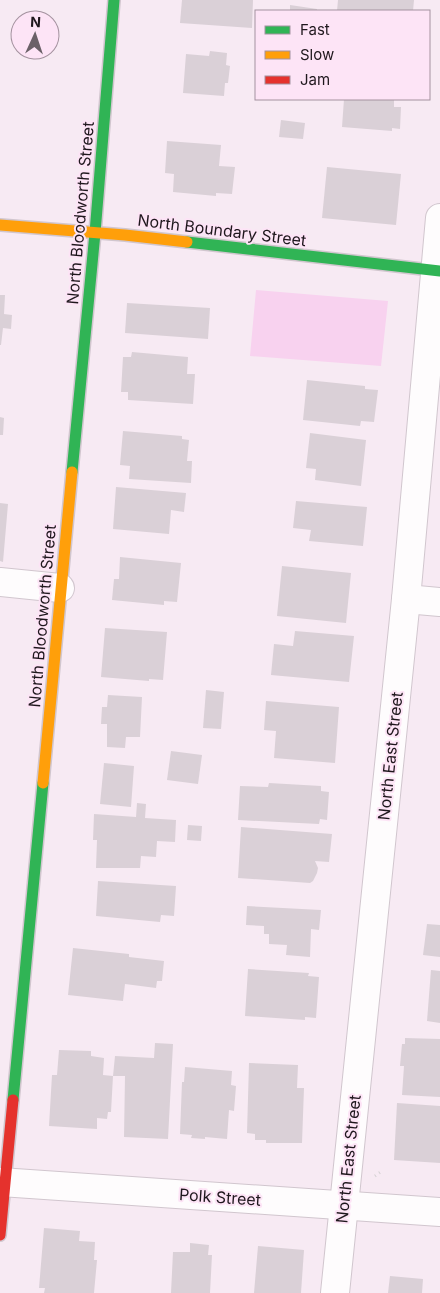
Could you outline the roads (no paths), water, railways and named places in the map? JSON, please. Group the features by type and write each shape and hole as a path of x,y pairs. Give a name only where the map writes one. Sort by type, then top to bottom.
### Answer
{"street":[{"name":"North Bloodworth Street","path":"0,1235 3,1182 95,233 114,0"},
{"name":"North East Street","path":"334,1293 406,599 437,271 440,218"},
{"name":"North Boundary Street","path":"0,225 95,233 437,271"},
{"path":"0,582 60,588"},
{"path":"406,599 440,602"},
{"name":"Polk Street","path":"3,1182 440,1212"}]}
